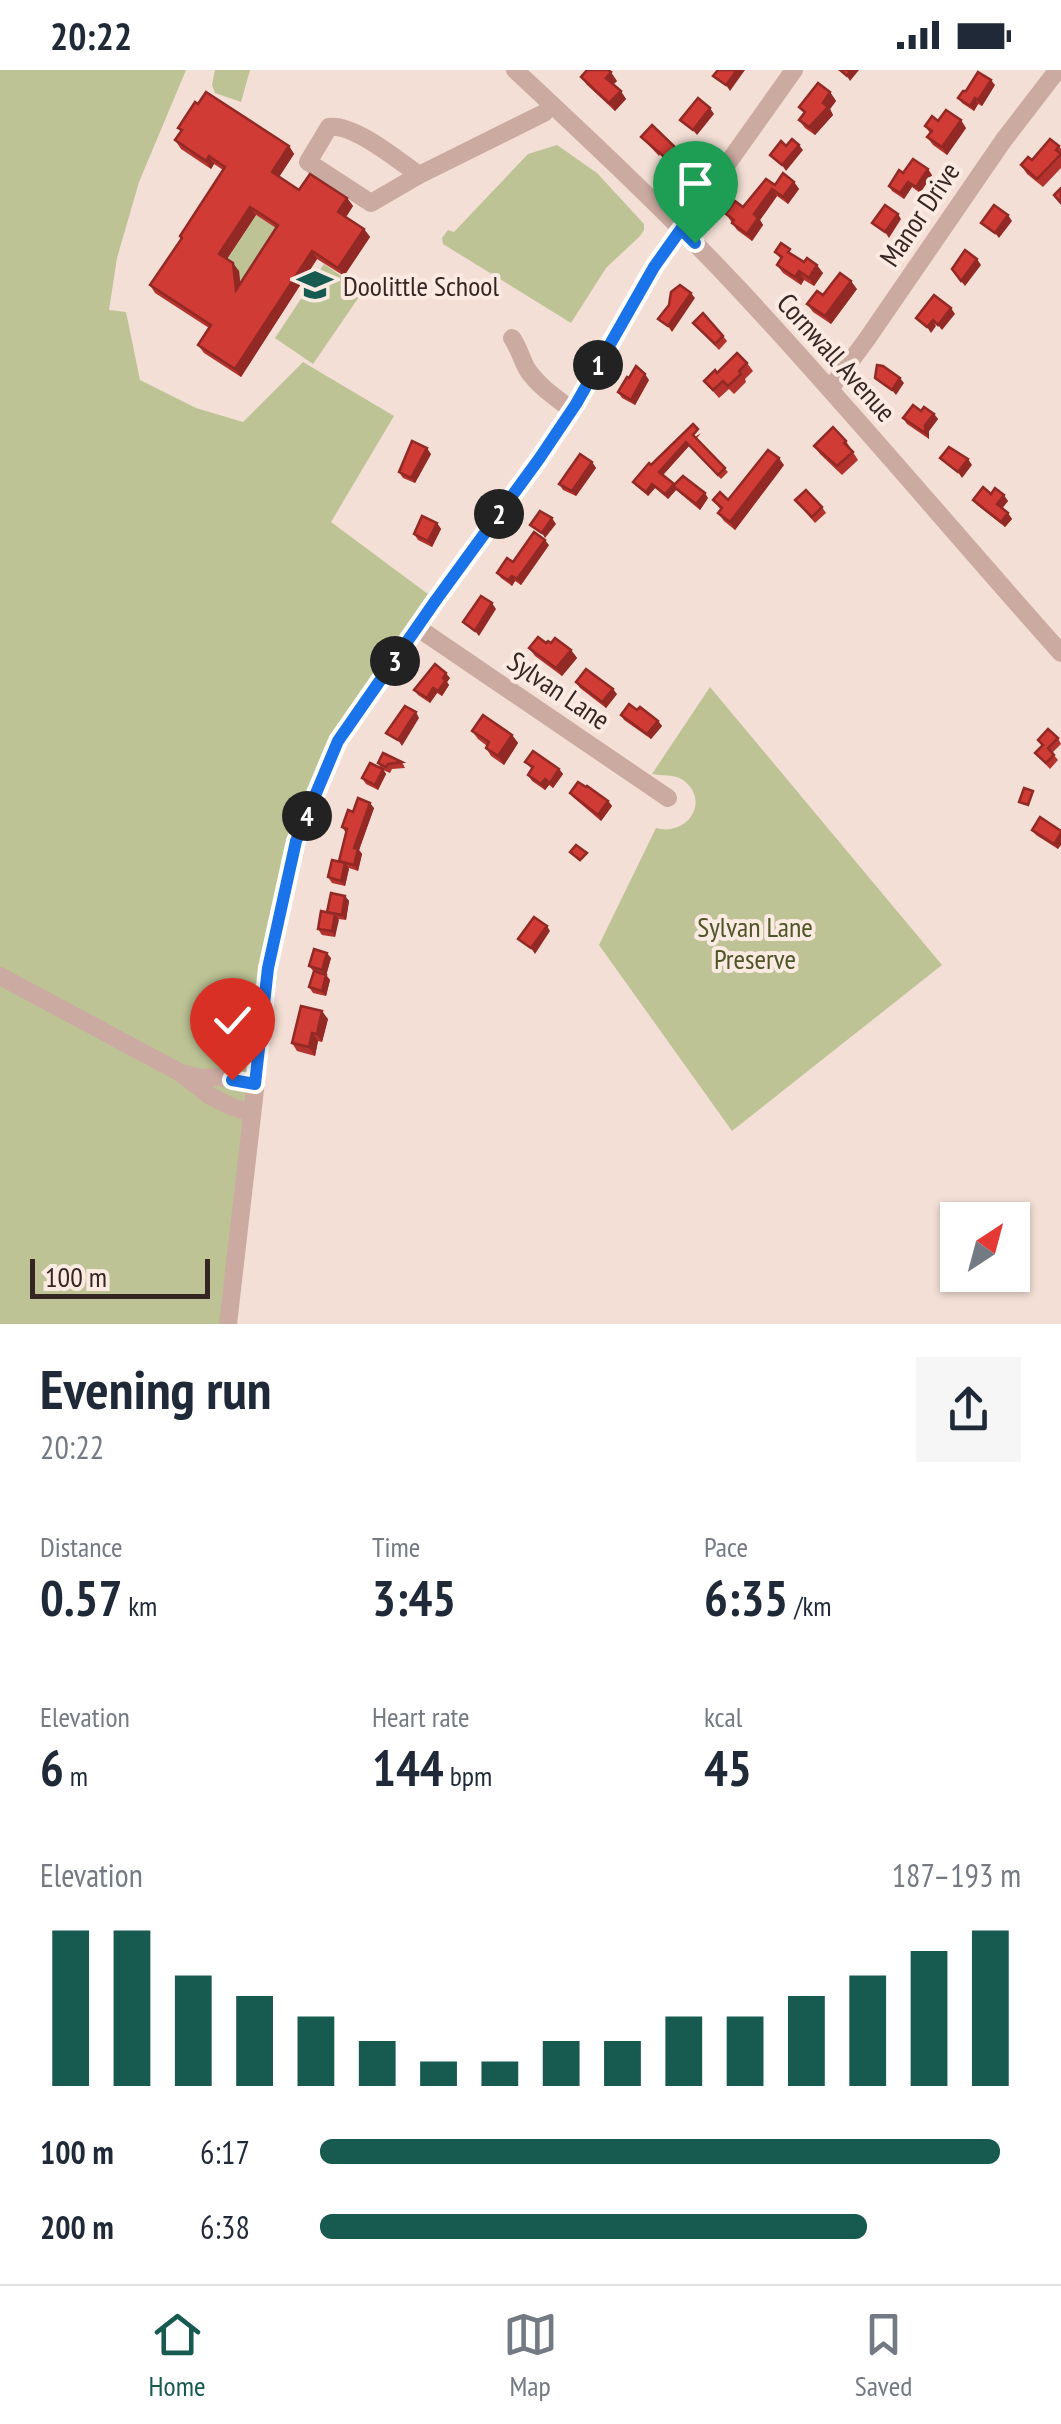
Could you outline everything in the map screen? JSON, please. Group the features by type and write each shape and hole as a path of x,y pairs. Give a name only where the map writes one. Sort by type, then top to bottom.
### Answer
{"street":[{"name":"Cornwall Avenue","path":"515,70 681,229 830,389 1061,653"},
{"path":"228,1324 268,968 296,841 338,741 572,410 645,282 794,70"},
{"name":"Manor Drive","path":"830,389 1003,141 1057,75"},
{"path":"418,175 365,139 337,126 329,128 308,162 371,202 552,106"},
{"path":"512,338 529,372 572,410"},
{"name":"Sylvan Lane","path":"418,628 668,798"},
{"path":"0,976 180,1072 210,1096 252,1113"},
{"path":"180,1072 255,1084"}],"green space":[{"path":"0,70 186,70 139,182 117,258 109,310 126,312 140,380 196,408 243,422 303,362 394,416 331,522 436,600 338,741 296,841 269,968 228,1324 0,1324"},
{"path":"215,70 250,70 241,102 215,93"},
{"path":"557,145 597,173 644,224 640,236 606,268 571,323 443,244 442,238 448,230 454,232 528,154"},
{"path":"256,215 284,233 245,285 238,281 237,269 221,269"},
{"path":"324,264 363,291 313,364 275,338"},
{"name":"Sylvan Lane Preserve","path":"710,687 942,965 732,1131 599,945 656,828 678,827 692,815 695,797 691,788 679,778 652,774"}],"building":[{"path":"587,70 608,70 611,72 606,78 621,91 609,103 581,77"},
{"path":"718,70 737,70 726,85 713,76"},
{"path":"978,72 991,80 970,106 958,98"},
{"path":"818,83 830,92 823,103 828,107 809,127 799,120 805,112 799,107"},
{"path":"206,92 289,146 272,172 299,190 310,174 347,198 338,212 364,229 338,268 312,251 235,369 198,345 211,325 150,285 225,167 209,156 206,161 175,140 182,130 178,128 195,102 198,104","holes":["250,207 278,225 236,290 233,263 219,254"]},
{"path":"698,98 710,108 693,130 680,120"},
{"path":"946,110 961,120 942,147 927,137 932,131 925,126 932,116 938,121"},
{"path":"652,125 679,151 669,161 641,137"},
{"path":"792,139 799,145 782,165 770,155 781,141 786,146"},
{"path":"1050,139 1059,146 1056,150 1061,154 1037,179 1021,165 1028,157 1032,160"},
{"path":"913,159 928,169 916,187 908,182 900,193 889,186 899,170 903,173"},
{"path":"783,173 794,182 783,197 772,189 754,214 758,218 747,234 732,223 734,220 726,214 735,201 743,207 766,179 775,185"},
{"path":"885,205 898,214 885,232 872,223"},
{"path":"994,205 1008,215 995,233 981,223"},
{"path":"781,243 804,262 807,258 817,265 809,278 799,271 795,277 777,265 782,257 775,252"},
{"path":"965,250 977,259 961,281 952,269"},
{"path":"840,273 851,281 825,316 807,304 817,291 823,295"},
{"path":"680,285 691,293 668,326 658,319 669,305 671,292"},
{"path":"934,295 951,308 938,325 933,320 927,327 916,318"},
{"path":"703,313 723,336 715,344 693,323"},
{"path":"737,353 747,363 739,371 741,374 728,386 723,381 713,390 704,381"},
{"path":"877,365 900,378 892,390 875,378"},
{"path":"636,366 645,374 631,400 618,392"},
{"path":"913,405 934,414 925,425 925,433 903,418"},
{"path":"693,424 698,429 693,435 725,468 718,475 686,442 659,472 674,484 665,494 652,484 646,492 633,482 649,463"},
{"path":"833,427 853,452 837,466 814,446"},
{"path":"412,441 427,448 411,478 399,472"},
{"path":"949,447 968,459 958,472 940,458"},
{"path":"768,450 779,458 730,522 718,513 722,508 713,500 720,492 728,500"},
{"path":"580,454 592,462 572,491 559,484"},
{"path":"683,476 705,493 696,504 673,486"},
{"path":"983,487 991,494 995,488 1004,495 997,504 1008,513 1001,522 973,500"},
{"path":"806,490 822,507 812,517 795,500"},
{"path":"540,511 552,518 542,533 530,525"},
{"path":"422,516 437,523 428,541 414,534"},
{"path":"534,532 545,540 517,579 512,576 508,580 497,573 507,558 513,562"},
{"path":"481,596 492,603 475,631 463,622"},
{"path":"538,637 546,643 555,638 571,650 556,668 529,648"},
{"path":"435,664 446,673 446,680 438,691 433,688 427,698 414,690"},
{"path":"586,669 613,689 602,702 576,682"},
{"path":"629,704 658,721 647,734 621,715"},
{"path":"405,706 416,712 398,740 386,733"},
{"path":"483,715 512,735 498,756 486,748 489,742 472,731"},
{"path":"1048,729 1058,738 1048,748 1054,755 1046,763 1035,753 1043,745 1038,740"},
{"path":"533,751 559,769 550,783 545,779 541,784 528,775 533,767 525,762"},
{"path":"383,753 402,762 386,767 378,763"},
{"path":"370,763 383,769 375,785 362,778"},
{"path":"578,782 608,801 598,815 570,793"},
{"path":"1024,788 1033,791 1028,805 1019,802"},
{"path":"358,798 370,803 354,848 358,849 354,865 339,861 347,829 342,827"},
{"path":"1040,817 1061,831 1054,844 1032,830"},
{"path":"576,845 587,853 580,860 570,852"},
{"path":"332,860 345,863 341,881 328,877"},
{"path":"331,893 345,896 342,915 327,912"},
{"path":"321,911 335,914 332,931 318,929"},
{"path":"534,917 547,926 531,948 518,939"},
{"path":"314,949 327,953 322,970 309,966"},
{"path":"314,971 326,975 322,991 309,987"},
{"path":"301,1006 322,1011 317,1034 312,1033 309,1047 292,1043"}],"place":[{"name":"Doolittle School","path":"315,285"}],"route":[{"path":"232,1080 255,1084 268,968 296,841 338,741 576,404 654,267 681,229 695,243"}]}
